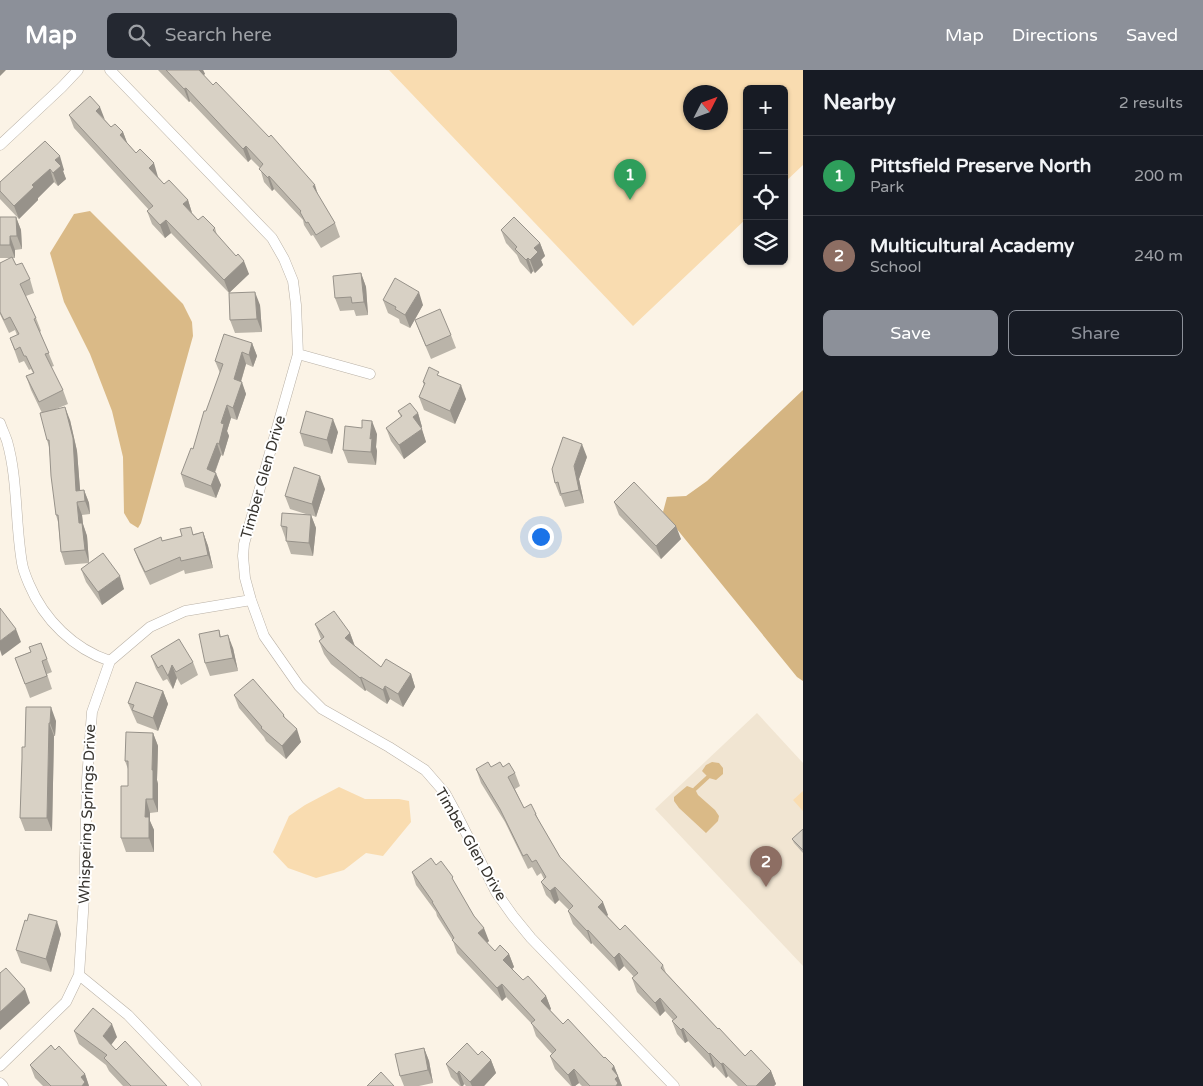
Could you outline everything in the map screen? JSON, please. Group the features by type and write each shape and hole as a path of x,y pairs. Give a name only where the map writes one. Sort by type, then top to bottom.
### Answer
{"street":[{"path":"0,145 78,70"},
{"name":"Timber Glen Drive","path":"110,70 272,238 289,270 295,293 298,354 244,544 244,567 251,600 264,636 299,686 322,709 426,770 445,793 496,892 513,916 531,938 674,1086"},
{"path":"298,354 370,374"},
{"path":"0,423 7,440 14,478 22,565 31,590 45,613 63,634 85,650 97,657 110,661 150,627 185,612 251,600"},
{"name":"Whispering Springs Drive","path":"0,1066 66,1002 79,975 84,897 87,780 92,712 110,661"},
{"path":"79,975 128,1014 196,1086"},
{"path":"0,1082 3,1086"}],"shaded area":[{"path":"389,70 803,70 803,165 788,179 788,85 743,85 743,222 633,326"},
{"path":"90,211 183,304 192,322 193,336 141,523 138,528 130,523 124,513 123,457 112,411 90,354 64,302 50,253 74,214"},
{"path":"803,390 803,681 797,677 663,512 667,497 686,496 707,481"},
{"path":"757,713 803,763 803,966 655,809"},
{"path":"712,762 719,763 723,768 723,774 716,780 709,778 702,771 706,765"},
{"path":"687,786 695,789 698,795 719,816 718,821 706,833 674,801 674,797"},
{"path":"339,787 365,799 399,799 409,801 411,822 383,856 366,853 344,870 316,878 288,868 273,852 289,816"},
{"path":"803,791 803,811 793,800"}],"building":[{"path":"166,70 199,70 213,85 216,82 269,137 271,135 315,185 313,186 335,223 316,235 308,222 306,223 301,211 269,176 268,178 259,169 263,164 246,146 243,149 186,88 184,89"},
{"path":"90,96 100,107 96,111 111,127 115,124 123,132 120,135 136,153 140,149 154,163 149,168 164,184 169,180 188,200 183,204 198,220 203,216 215,228 213,230 236,256 238,254 244,261 224,280 166,220 160,225 147,211 153,206 69,115"},
{"path":"45,141 60,156 55,160 61,166 53,173 50,169 32,185 34,187 14,206 0,191 0,182"},
{"path":"0,217 16,217 17,236 10,236 10,245 0,245"},
{"path":"514,217 540,243 534,248 538,252 530,260 528,258 526,260 515,249 517,247 501,230"},
{"path":"12,257 16,265 22,263 30,279 20,284 36,318 34,319 49,353 45,354 63,390 39,402 26,376 34,373 20,347 15,350 10,338 19,334 10,317 4,320 0,312 0,263"},
{"path":"361,273 364,302 352,303 351,297 335,298 333,276"},
{"path":"395,278 419,292 405,315 395,309 396,307 383,300"},
{"path":"255,292 257,319 230,320 229,293"},
{"path":"440,309 451,335 426,346 415,320"},
{"path":"224,334 252,343 249,355 242,352 234,379 242,382 233,408 227,405 221,423 224,424 219,444 217,443 207,469 216,473 211,486 181,474 191,448 193,449 204,411 206,411 223,364 215,361"},
{"path":"429,367 439,372 437,375 461,385 450,411 419,397"},
{"path":"410,403 418,413 413,417 422,429 399,445 386,428 402,416 398,411"},
{"path":"65,407 73,438 76,491 84,490 85,501 77,502 85,550 61,552 58,515 56,515 51,476 49,440 47,440 40,413"},
{"path":"306,411 333,419 327,440 300,433"},
{"path":"362,420 372,421 371,452 343,450 345,426 362,428"},
{"path":"563,437 582,444 574,466 579,490 561,494 558,482 555,483 552,469"},
{"path":"294,467 320,476 312,504 285,496"},
{"path":"634,482 676,526 656,546 614,502"},
{"path":"282,513 311,515 309,543 286,541 287,527 281,526"},
{"path":"191,527 193,535 203,532 208,555 181,561 180,557 145,572 134,549 161,537 162,541 182,536 180,529"},
{"path":"103,553 120,576 98,592 81,569"},
{"path":"0,608 16,629 0,641"},
{"path":"334,611 350,633 345,638 381,667 386,659 411,674 398,694 385,686 383,690 360,678 327,651 319,641 324,637 315,624"},
{"path":"219,630 220,637 228,635 233,658 205,663 199,634"},
{"path":"179,639 193,662 176,672 172,665 168,676 162,665 158,668 151,656"},
{"path":"41,643 47,659 42,661 47,676 25,684 15,658 31,652 29,647"},
{"path":"253,679 283,716 297,729 282,746 261,728 234,695"},
{"path":"136,682 163,691 153,718 132,710 134,705 128,703"},
{"path":"26,707 51,707 47,818 20,818 22,747 25,747"},
{"path":"126,732 153,733 153,799 146,799 145,817 149,817 149,838 121,838 121,786 128,786 128,761 125,761"},
{"path":"488,762 491,767 500,762 503,767 509,763 515,773 508,777 524,808 531,804 560,857 603,902 598,907 620,930 625,925 663,965 661,968 745,1056 751,1050 771,1071 756,1086 747,1086 723,1063 721,1064 709,1054 683,1028 681,1030 672,1021 677,1017 660,998 655,1003 632,978 638,973 619,953 614,958 587,931 568,911 573,906 555,887 550,891 541,882 546,877 536,860 532,862 527,854 523,856 500,809 476,769"},
{"path":"803,829 803,850 792,839"},
{"path":"431,858 436,865 441,861 453,877 474,916 484,928 478,933 495,951 500,945 509,954 503,960 523,980 528,976 546,996 541,1001 563,1024 568,1019 604,1058 614,1066 612,1069 618,1076 615,1079 618,1083 616,1086 590,1086 574,1069 568,1075 550,1056 556,1050 531,1023 535,1020 502,984 497,988 452,940 454,938 433,902 412,872"},
{"path":"29,914 57,921 46,959 16,950 25,920 27,921"},
{"path":"6,968 25,989 0,1012 0,973"},
{"path":"93,1008 112,1024 103,1036 116,1050 125,1041 167,1086 131,1086 104,1058 107,1055 74,1031"},
{"path":"467,1043 478,1055 482,1051 491,1060 470,1082 459,1071 457,1074 446,1064"},
{"path":"51,1045 55,1050 59,1046 85,1074 81,1077 85,1082 82,1086 51,1086 30,1065"},
{"path":"424,1048 428,1070 400,1076 395,1054"},
{"path":"381,1072 394,1086 367,1086"}],"waterway":[{"path":"695,789 708,777"}],"place":[{"name":"Pittsfield Preserve North","path":"630,200"},
{"name":"Multicultural Academy","path":"766,887"}]}
